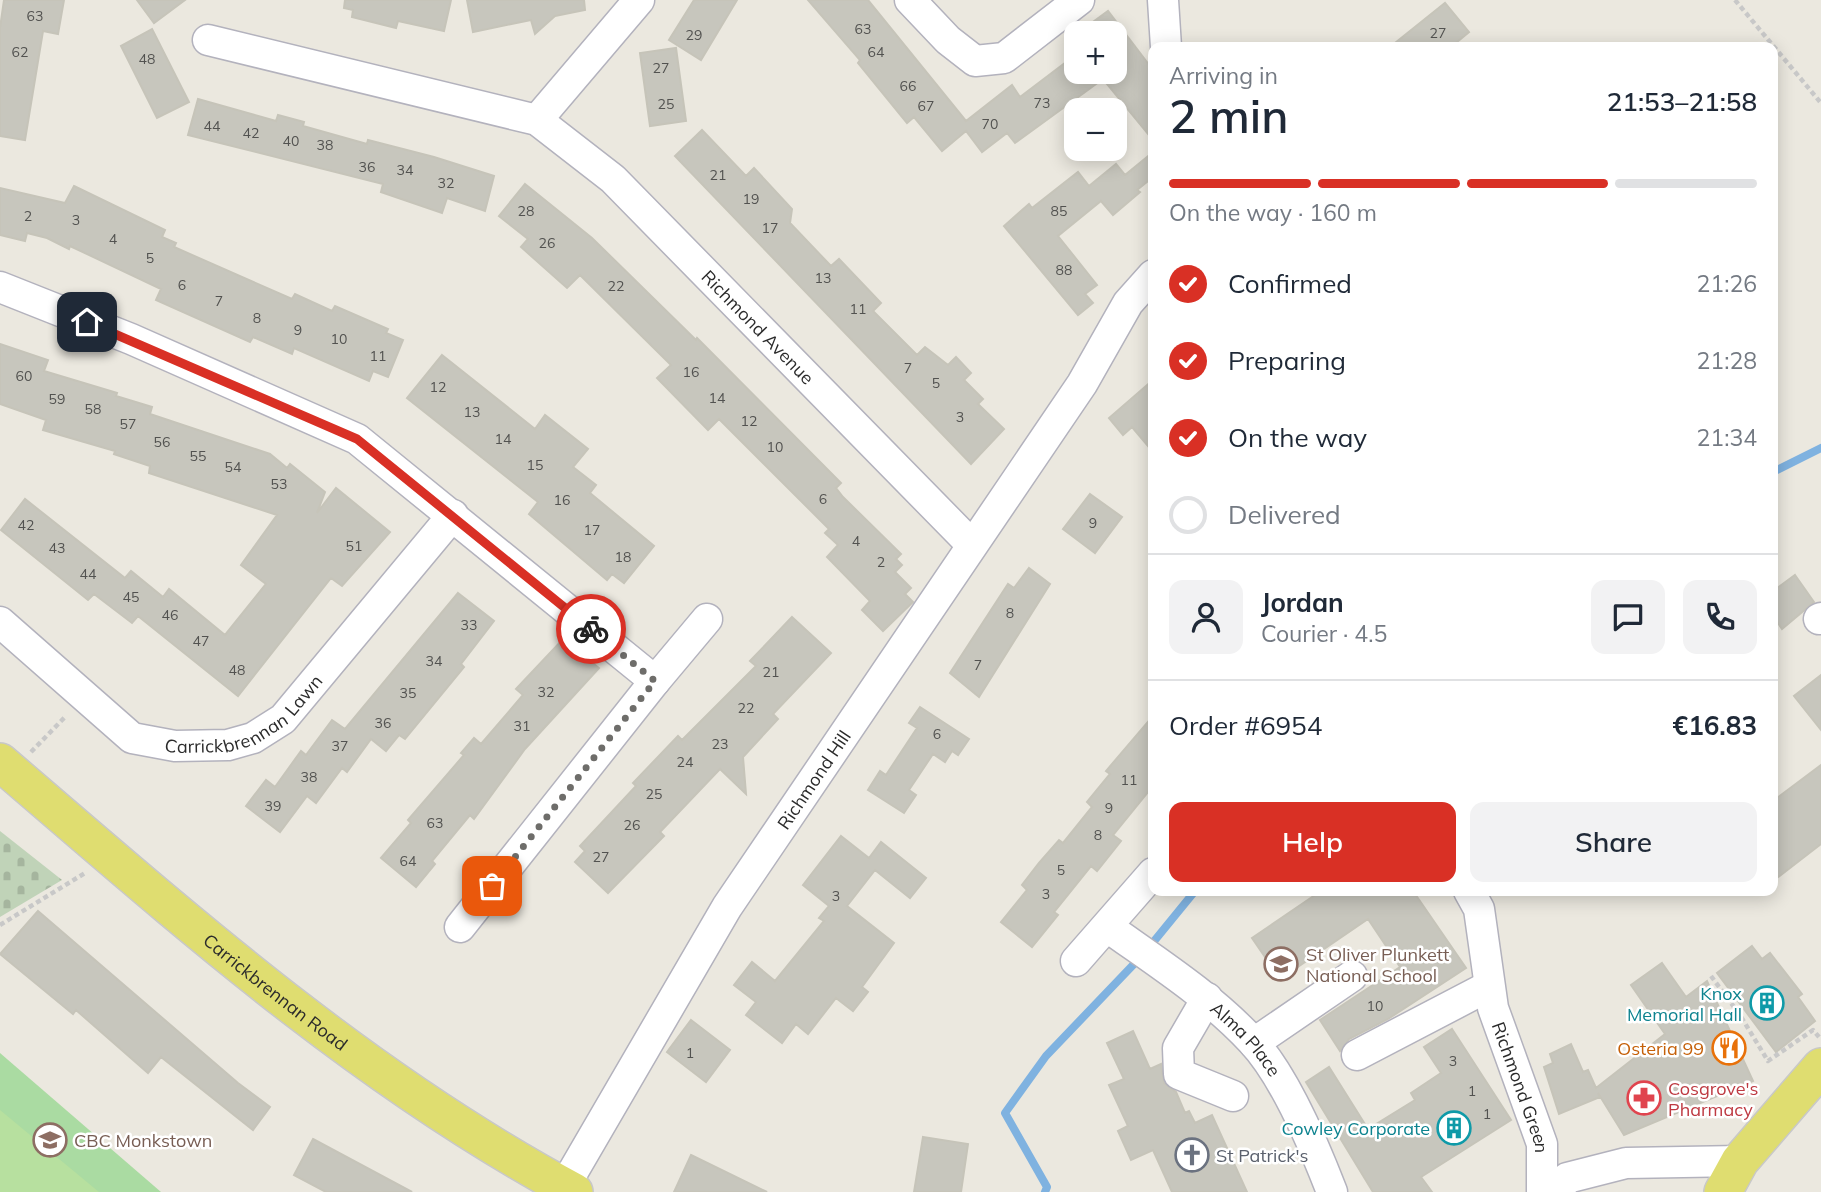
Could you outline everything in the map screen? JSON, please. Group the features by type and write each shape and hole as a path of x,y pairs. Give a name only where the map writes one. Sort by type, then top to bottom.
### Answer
{"main road":[{"name":"Carrickbrennan Road","path":"6,767 167,906 364,1061 425,1105 569,1189"},
{"path":"1732,1177 1821,1067"}],"street":[{"path":"537,120 639,0"},
{"path":"910,0 948,40 975,61 1004,58 1079,0"},
{"path":"1163,0 1166,42"},
{"name":"Richmond Avenue","path":"208,40 537,120 613,179 971,544"},
{"name":"Richmond Hill","path":"569,1189 727,907 1082,384 1128,303 1148,281"},
{"path":"0,287 131,339 357,439 655,681"},
{"name":"Carrickbrennan Lawn","path":"0,622 132,738 174,746 228,745 253,737 283,719 453,515"},
{"path":"460,927 707,619"},
{"path":"1076,961 1109,928 1148,879"},
{"name":"Richmond Green","path":"1472,896 1479,909 1493,1008 1542,1144 1542,1192"},
{"name":"Alma Place","path":"1109,928 1207,998 1254,1042 1317,1154 1332,1192"},
{"path":"1254,1042 1352,976"},
{"path":"1357,1055 1489,986"},
{"path":"1207,998 1178,1048 1179,1074 1233,1096"},
{"path":"1557,1192 1567,1178 1626,1163 1732,1177"}],"path":[{"path":"1735,0 1770,42"},
{"path":"1778,52 1821,103"},
{"path":"6,767 60,722"},
{"path":"0,925 81,876 106,853"},
{"path":"1711,976 1740,1015 1768,1061 1813,1030"}],"green space":[{"path":"0,831 62,880 0,917"},
{"name":"CBC Monkstown","path":"0,1053 161,1192 0,1192"},
{"path":"0,1110 99,1192 0,1192"}],"building":[{"path":"4,0 64,0 58,34 43,31 25,140 0,136 0,28"},
{"path":"137,0 185,0 154,23"},
{"path":"345,0 451,0 444,31 398,21 396,28 352,17 353,10 344,8"},
{"path":"467,0 584,0 585,10 555,16 535,34 531,20 473,32"},
{"path":"694,0 737,0 701,60 669,40"},
{"path":"808,0 868,0 966,121 1012,85 1020,97 1064,64 1064,84 1096,84 1077,98 1064,98 1064,107 1015,143 1007,133 982,152 966,131 942,151 914,117 907,123 858,63 860,60"},
{"path":"1445,3 1469,32 1457,42 1396,42"},
{"path":"1108,11 1116,21 1094,21"},
{"path":"152,29 189,102 157,118 121,46"},
{"path":"1127,36 1148,63 1148,134 1127,108 1127,98 1119,98 1107,84 1127,84"},
{"path":"676,48 686,121 650,126 640,53"},
{"path":"198,99 276,121 278,115 304,122 303,126 367,144 368,140 434,157 494,176 485,211 447,198 442,213 381,192 383,184 188,135"},
{"path":"702,130 746,176 754,168 792,209 790,223 831,266 839,259 881,303 873,311 917,355 925,347 948,365 956,357 971,373 964,380 983,399 978,404 1004,429 971,464 675,156"},
{"path":"1148,156 1148,181 1137,190 1140,192 1113,215 1101,201 1058,236 1097,285 1085,294 1093,303 1078,315 1004,226 1029,204 1032,208 1078,172 1089,186 1116,164 1125,175"},
{"path":"525,184 592,238 696,340 697,338 841,483 836,488 843,497 901,554 896,559 902,565 895,572 911,588 905,594 913,602 883,631 862,610 870,601 827,557 838,545 825,533 829,529 719,419 708,430 657,378 671,365 580,275 567,288 521,247 528,239 499,216"},
{"path":"74,186 165,230 162,237 176,243 174,247 292,299 295,294 332,311 335,306 388,329 386,333 403,340 388,377 373,371 369,381 294,348 292,354 253,337 250,342 156,300 161,289 70,246 69,249 47,238 27,233 25,241 0,235 0,188 65,203"},
{"path":"0,344 48,360 44,371 117,393 116,396 152,407 150,414 270,454 287,468 290,464 325,492 317,513 336,488 390,532 342,586 331,578 238,696 138,616 132,623 94,594 88,600 1,530 25,499 125,578 131,571 163,597 169,589 225,635 266,584 241,565 277,515 149,473 150,466 114,454 115,451 43,430 46,420 0,404"},
{"path":"442,355 535,429 545,415 588,449 573,467 596,485 590,493 654,546 624,583 612,574 607,580 529,514 538,502 407,398"},
{"path":"1148,384 1148,446 1132,427 1123,435 1109,418"},
{"path":"1090,494 1122,517 1095,553 1063,529"},
{"path":"1029,568 1050,584 979,697 950,673 1008,584 1014,588"},
{"path":"1795,575 1814,602 1782,629 1778,623 1778,587"},
{"path":"458,593 494,621 461,664 464,667 405,739 399,735 386,751 371,739 347,772 342,768 316,803 307,796 280,832 246,806 266,780 275,787 301,751 306,755 332,720 345,729"},
{"path":"792,617 831,653 773,714 778,719 743,757 746,794 720,769 660,832 664,836 608,893 575,862 585,851 580,846 636,786 633,783 678,736 682,740 756,666 750,661"},
{"path":"563,639 599,668 525,749 474,819 470,815 432,861 435,864 416,887 381,858 411,823 408,820 464,755 461,753 474,738 481,744 523,695 516,689"},
{"path":"1821,675 1821,730 1794,696"},
{"path":"920,707 969,739 958,755 952,751 945,762 933,754 909,790 916,795 904,813 868,790 880,771 886,775 917,728 909,723"},
{"path":"1148,722 1148,792 1113,835 1121,841 1097,871 1091,866 1054,912 1058,915 1032,947 1001,922 1027,890 1022,885 1039,863 1059,840 1063,843 1092,807 1087,802 1110,774 1106,771"},
{"path":"1821,765 1821,844 1778,877 1778,797"},
{"path":"841,836 869,858 881,842 926,878 910,898 875,870 847,906 894,943 862,987 868,992 853,1011 836,998 808,1034 796,1024 782,1043 746,1015 756,1002 734,985 752,962 775,981 824,921 819,918 829,906 803,885"},
{"path":"1314,896 1416,896 1466,968 1388,1019 1349,1039 1340,1051 1320,1020 1400,967 1368,919 1280,979 1252,938"},
{"path":"38,911 238,1083 270,1107 253,1130 161,1057 148,1073 76,1010 73,1014 0,954"},
{"name":"Knox Memorial Hall","path":"1752,946 1762,959 1770,953 1802,994 1798,997 1815,1021 1776,1052 1717,973"},
{"path":"1662,963 1686,997 1707,981 1753,1081 1624,1135 1598,1093 1600,1097 1559,1114 1544,1067 1553,1063 1550,1054 1571,1044 1583,1072 1588,1070 1596,1088 1665,1034 1631,985"},
{"path":"691,1020 730,1050 706,1082 667,1052"},
{"path":"1452,1029 1511,1120 1421,1177 1432,1192 1373,1192 1306,1082 1329,1067 1368,1129 1415,1100 1411,1093 1441,1073 1424,1047"},
{"name":"St Patrick's","path":"1133,1031 1150,1069 1161,1064 1164,1083 1176,1092 1185,1113 1189,1111 1195,1123 1212,1115 1247,1192 1172,1192 1153,1150 1131,1160 1118,1131 1128,1126 1109,1085 1124,1079 1107,1043"},
{"path":"923,1137 968,1144 961,1192 914,1192"},
{"path":"313,1139 412,1192 326,1192 294,1175"},
{"path":"691,1155 767,1192 674,1192"}],"waterway":[{"path":"1778,470 1821,448"},
{"path":"1155,940 1191,896"},
{"path":"1045,1192 1047,1187 1005,1113 1046,1056 1134,964"}],"way so far":[{"path":"492,886 655,681 591,629"}],"place":[{"name":"St Oliver Plunkett National School","path":"1281,964"},
{"name":"Knox Memorial Hall","path":"1767,1003"},
{"name":"Osteria 99","path":"1729,1048"},
{"name":"Cosgrove's Pharmacy","path":"1644,1098"},
{"name":"Cowley Corporate","path":"1454,1128"},
{"name":"CBC Monkstown","path":"50,1140"},
{"name":"St Patrick's","path":"1192,1155"}],"route":[{"path":"87,322 357,439 591,629"}]}
